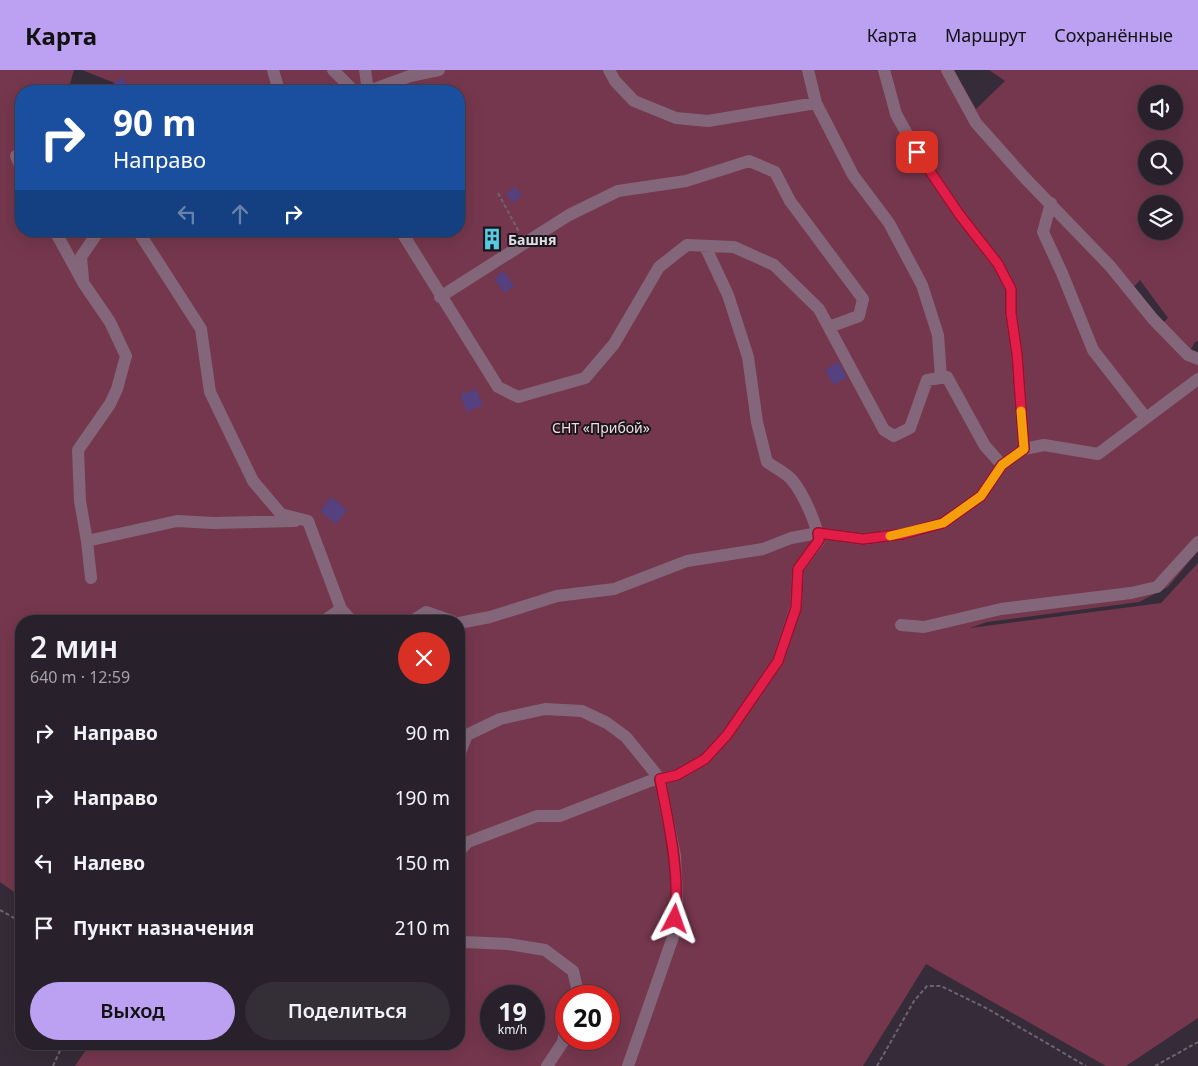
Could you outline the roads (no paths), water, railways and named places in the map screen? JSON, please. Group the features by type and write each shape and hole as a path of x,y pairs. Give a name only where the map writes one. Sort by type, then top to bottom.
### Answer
{"lane":[{"path":"273,70 278,85"},
{"path":"333,70 348,85"},
{"path":"365,70 368,85"},
{"path":"385,85 410,76 439,70"},
{"path":"609,70 615,81 634,101 676,118 708,121 816,103"},
{"path":"808,70 816,103 853,175 889,223 922,285 938,335 941,378"},
{"path":"884,70 896,114 917,152 959,214 998,264 1011,289 1011,313 1017,354 1024,449"},
{"path":"947,70 976,123 1025,178 1110,266 1153,319 1188,355 1198,359"},
{"path":"440,296 569,215 618,191 686,181 749,160 775,172 790,202 863,299 860,316 829,327"},
{"path":"1051,203 1043,232 1093,350 1146,418"},
{"path":"58,237 84,284 110,322 126,356 117,389 110,404 78,450 80,501 87,541 90,578"},
{"path":"84,284 81,258 95,237"},
{"path":"142,237 201,329 210,392 253,481 281,514 308,521"},
{"path":"405,237 498,387 518,397 585,378 614,344 659,267 687,245 734,247 774,266 819,309 884,430 894,436 910,428 927,380 947,377 985,446 1002,465"},
{"path":"465,845 468,842 537,816 560,816 604,798 677,775 705,759 727,735 778,661 796,608 798,569 819,540 818,533 811,515 792,480 767,462 757,422 748,357 728,295 705,246"},
{"path":"465,622 490,617 557,596 614,590 687,561 763,549 791,538 818,533 863,539 903,534 943,523 981,496 1002,465 1024,449 1044,445 1098,454 1198,379"},
{"path":"87,541 177,521 266,523 308,521"},
{"path":"308,521 341,609 346,615"},
{"path":"901,625 924,627 1001,609 1131,593 1156,587 1198,542"},
{"path":"332,615 341,609"},
{"path":"421,615 426,612 435,615"},
{"path":"465,740 467,735 500,720 545,709 582,711 607,723 626,738 660,779 675,856 677,900 674,928 660,978 628,1066"},
{"path":"465,942 508,944 545,950 573,971 576,985"},
{"path":"547,1066 557,1050"}],"place":[{"name":"Башня","path":"492,239"}],"park label":[{"name":"СНТ «Прибой»","path":"601,427"}]}
